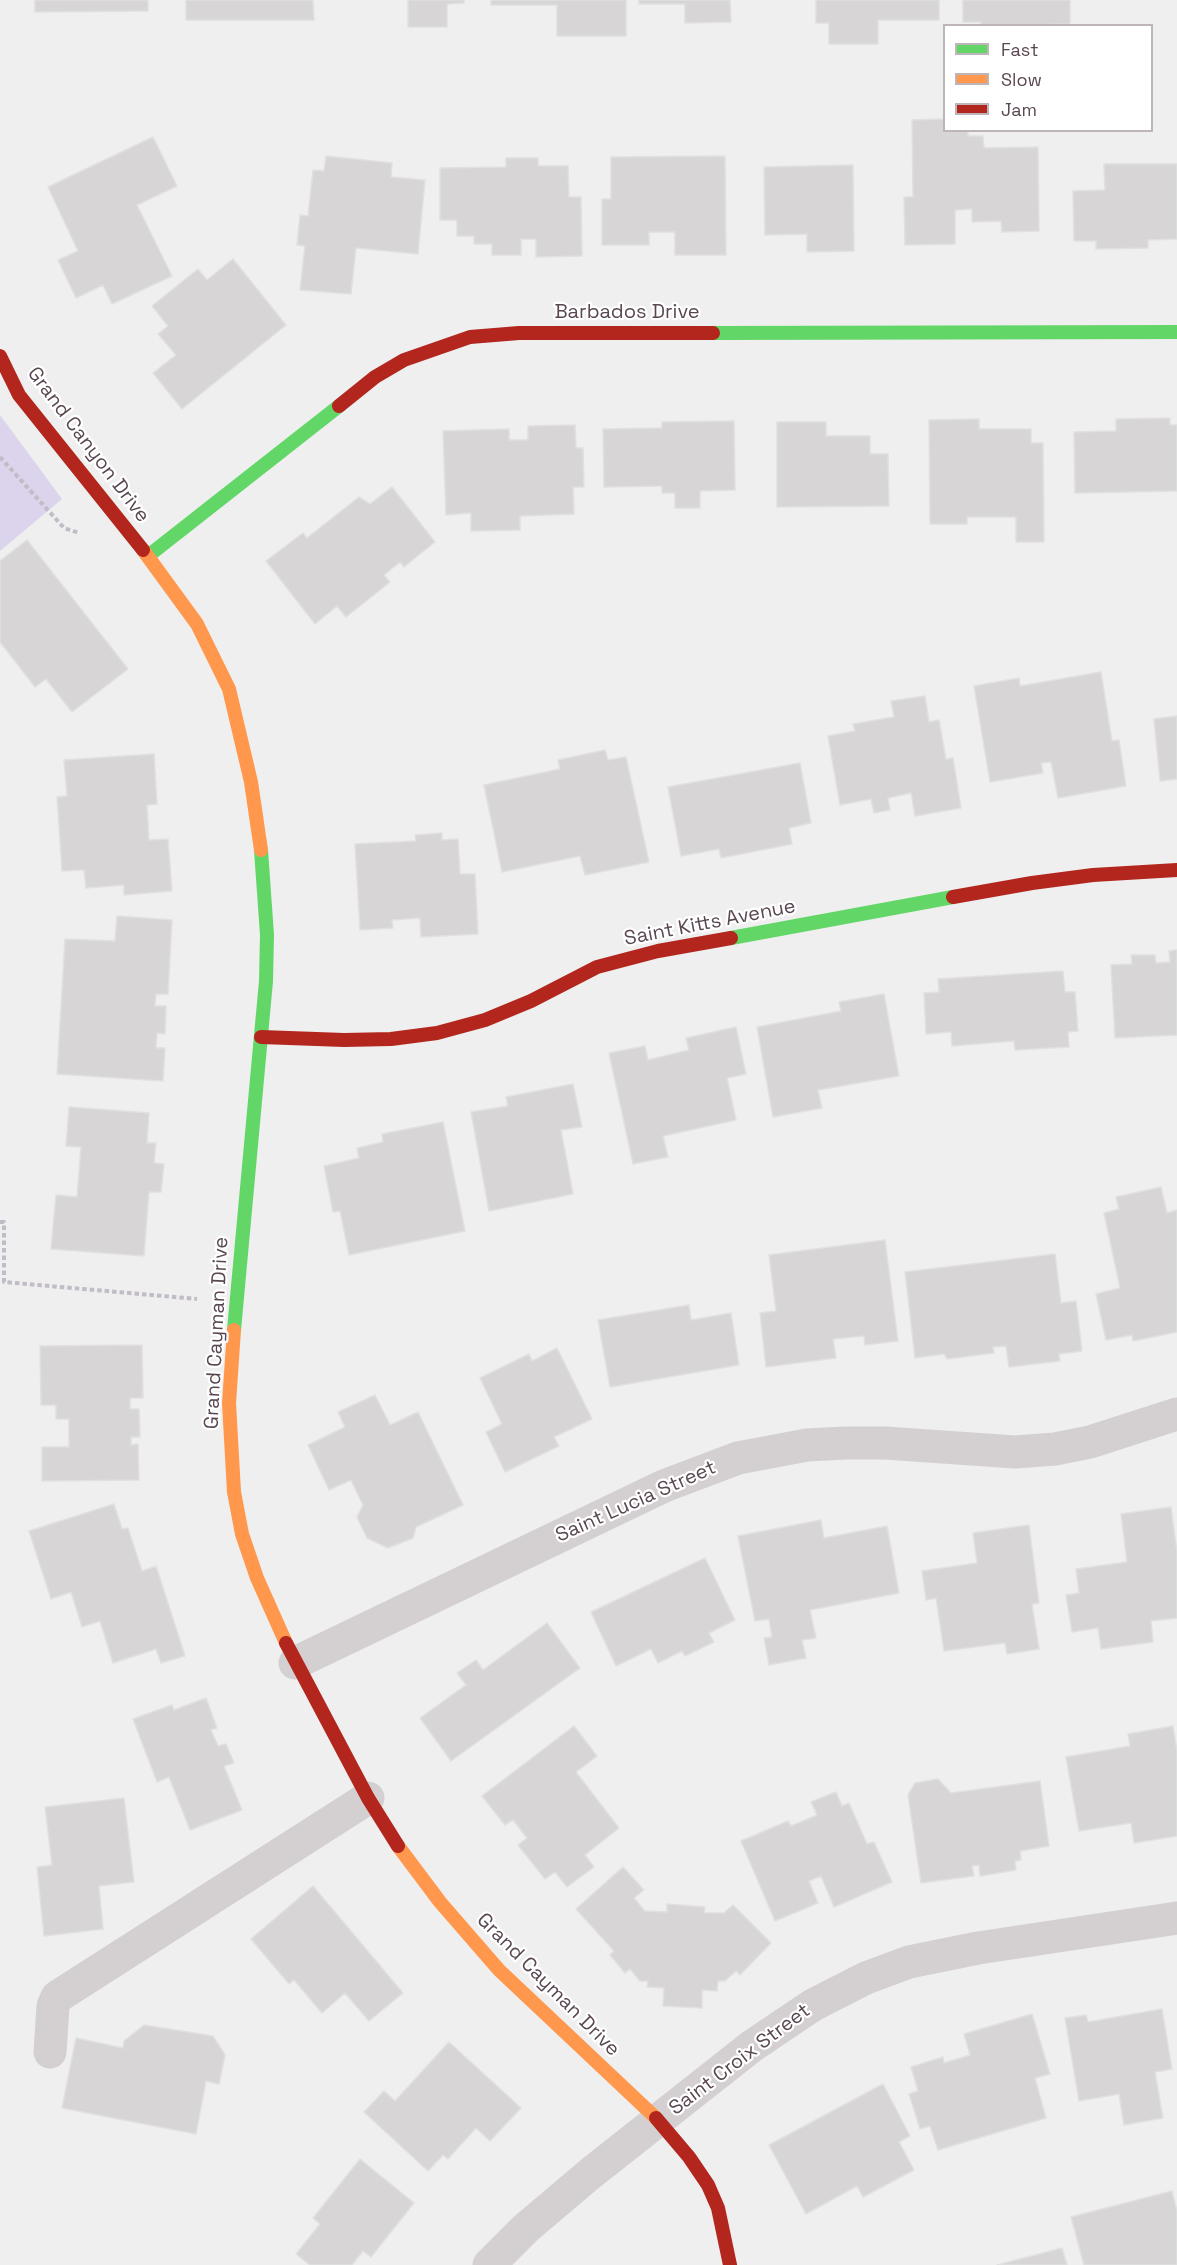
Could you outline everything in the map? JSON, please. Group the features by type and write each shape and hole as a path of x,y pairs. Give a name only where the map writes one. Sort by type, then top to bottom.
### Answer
{"street":[{"name":"Barbados Drive","path":"148,556 375,377 404,360 470,337 519,333 1177,332"},
{"name":"Grand Canyon Drive","path":"0,356 20,395 148,556"},
{"name":"Grand Cayman Drive","path":"148,556 197,624 230,689 251,782 262,855 267,935 266,981 236,1302 229,1403 234,1492 242,1534 257,1578 296,1663 368,1798 406,1858 440,1902 499,1970 658,2121 689,2157 708,2185 718,2208 730,2265"},
{"name":"Saint Kitts Avenue","path":"261,1036 344,1040 391,1039 437,1033 485,1020 522,1005 597,967 658,951 1032,884 1093,875 1177,870"},
{"name":"Saint Lucia Street","path":"296,1663 664,1486 738,1458 807,1445 846,1443 885,1443 1015,1452 1055,1449 1090,1442 1177,1414"},
{"path":"50,2052 53,2006 57,1997 368,1798"},
{"name":"Saint Croix Street","path":"489,2265 526,2228 591,2173 752,2046 813,2005 866,1978 909,1962 978,1948 1177,1918"}],"path":[{"path":"0,1222 4,1222 4,1282 236,1302"}],"shaded area":[{"path":"0,415 62,499 0,551"}],"building":[{"path":"35,0 148,0 148,11 35,12"},
{"path":"186,0 313,0 314,20 186,20"},
{"path":"408,0 464,0 464,3 447,4 447,27 408,27"},
{"path":"491,0 626,0 626,36 557,36 557,5 491,5"},
{"path":"639,0 730,0 731,22 685,23 685,4 639,4"},
{"path":"816,0 939,0 939,20 878,20 878,44 829,44 829,23 816,23"},
{"path":"963,0 1070,0 1070,24 963,22"},
{"path":"943,119 943,132 968,132 968,136 983,136 984,148 1038,147 1039,231 1002,232 1001,221 972,222 972,209 955,210 955,244 905,245 904,197 913,197 912,120"},
{"path":"153,137 177,186 137,205 172,276 112,304 103,285 76,298 58,260 78,251 48,187"},
{"path":"326,156 392,163 391,177 425,180 418,254 356,248 351,294 300,290 305,246 297,245 300,215 308,216 313,170 324,171"},
{"path":"725,156 726,255 675,255 675,232 649,232 649,245 602,245 602,199 611,199 611,157"},
{"path":"506,158 538,158 538,166 568,166 569,197 581,197 582,256 536,257 536,239 521,239 521,255 492,255 492,244 474,244 474,236 457,236 457,220 440,220 440,168 506,167"},
{"path":"1104,164 1177,164 1177,239 1148,240 1148,248 1096,249 1096,241 1074,241 1073,191 1105,190"},
{"path":"853,165 854,251 807,252 807,234 765,235 764,167"},
{"path":"233,259 286,325 182,409 153,373 176,355 158,334 168,326 152,306 198,269 207,280"},
{"path":"1170,418 1170,425 1177,425 1177,491 1075,493 1074,432 1116,431 1116,419"},
{"path":"979,419 979,429 1031,429 1031,443 1043,443 1044,542 1016,542 1016,517 967,517 967,524 930,524 929,420"},
{"path":"734,421 735,490 700,491 700,508 675,508 675,493 662,493 662,486 604,487 603,429 662,428 662,422"},
{"path":"777,422 826,422 826,436 870,436 870,454 888,454 889,506 777,507"},
{"path":"575,425 576,448 583,448 584,487 573,487 574,514 520,516 520,530 471,531 471,513 446,515 443,431 509,429 509,440 528,440 528,426"},
{"path":"392,487 435,542 404,567 400,562 384,575 390,582 346,617 337,606 315,624 266,561 303,533 307,538 359,497 370,504"},
{"path":"27,540 128,669 72,712 46,679 35,687 0,642 0,561"},
{"path":"1101,672 1112,741 1119,740 1126,786 1058,798 1051,762 1041,763 1043,773 990,782 974,686 1019,678 1020,686"},
{"path":"925,696 929,722 939,720 946,759 953,758 961,808 915,816 911,793 888,798 890,810 874,813 871,799 840,805 828,736 855,731 853,724 894,717 891,701"},
{"path":"1177,716 1177,779 1160,781 1154,719"},
{"path":"605,750 608,760 626,757 649,862 585,875 580,856 502,872 484,785 560,769 558,760"},
{"path":"154,754 157,804 147,805 149,840 168,839 172,891 124,895 124,885 86,888 84,870 62,871 57,797 67,796 64,760"},
{"path":"800,763 811,823 789,828 792,844 721,858 719,849 681,856 668,787"},
{"path":"442,833 442,840 458,839 460,874 475,874 478,934 421,937 420,918 392,920 393,928 360,930 355,844 416,841 415,835"},
{"path":"117,916 172,920 168,994 156,994 155,1006 166,1006 165,1034 157,1033 156,1048 165,1048 163,1081 57,1074 65,939 115,941"},
{"path":"1177,950 1177,1035 1115,1038 1111,965 1132,964 1131,955 1155,955 1156,963 1170,962 1169,951"},
{"path":"1063,971 1065,992 1075,992 1078,1031 1068,1032 1069,1047 1015,1050 1014,1041 952,1046 951,1032 926,1034 924,993 939,992 938,979"},
{"path":"884,994 899,1076 818,1090 822,1108 773,1117 757,1027 841,1011 839,1002"},
{"path":"736,1027 746,1074 727,1078 736,1120 663,1136 668,1157 633,1164 609,1053 645,1046 648,1060 689,1050 686,1038"},
{"path":"573,1084 582,1127 561,1130 573,1194 489,1211 471,1112 508,1106 506,1097"},
{"path":"69,1107 149,1113 147,1143 156,1143 154,1163 164,1164 161,1192 149,1192 144,1256 51,1249 56,1195 77,1197 81,1147 66,1146"},
{"path":"443,1122 465,1231 349,1255 340,1211 333,1212 324,1166 359,1158 357,1148 383,1142 382,1134"},
{"path":"1161,1187 1167,1213 1177,1210 1177,1332 1133,1341 1132,1335 1106,1340 1096,1294 1120,1288 1104,1213 1119,1209 1116,1197"},
{"path":"885,1240 898,1341 865,1345 864,1336 833,1339 836,1358 766,1367 760,1313 776,1311 769,1255"},
{"path":"1055,1254 1061,1303 1076,1301 1082,1351 1059,1354 1060,1361 1009,1367 1006,1346 993,1347 994,1353 947,1359 944,1354 915,1358 905,1272"},
{"path":"689,1305 691,1320 731,1313 739,1365 610,1387 598,1320"},
{"path":"142,1345 143,1398 130,1398 130,1409 139,1409 140,1437 131,1437 131,1445 138,1444 139,1480 42,1481 42,1447 69,1447 69,1419 56,1419 56,1405 41,1405 40,1346"},
{"path":"557,1348 592,1419 554,1437 559,1446 505,1472 486,1432 502,1424 480,1378 529,1354 532,1361"},
{"path":"375,1395 390,1425 418,1412 463,1505 416,1527 413,1538 388,1548 367,1538 357,1517 363,1505 351,1480 329,1490 308,1445 345,1427 338,1412"},
{"path":"114,1504 122,1529 128,1528 142,1571 156,1566 185,1656 161,1663 156,1649 113,1663 100,1621 82,1627 71,1592 51,1599 29,1531"},
{"path":"1171,1507 1177,1552 1177,1618 1151,1621 1153,1642 1101,1649 1098,1628 1072,1632 1066,1595 1079,1593 1076,1569 1127,1562 1121,1514"},
{"path":"821,1520 824,1538 887,1526 899,1593 810,1610 816,1638 802,1640 806,1658 769,1665 764,1638 772,1637 769,1619 755,1621 738,1536"},
{"path":"1029,1525 1039,1603 1032,1604 1039,1649 1007,1654 1005,1643 944,1651 936,1598 926,1600 922,1571 977,1563 973,1533"},
{"path":"705,1558 735,1620 709,1633 714,1642 685,1656 682,1651 658,1663 651,1649 616,1666 591,1612"},
{"path":"547,1623 580,1668 451,1761 420,1718 466,1685 457,1673 476,1660 483,1670"},
{"path":"206,1698 217,1728 211,1730 218,1746 226,1744 234,1763 224,1766 242,1810 190,1830 169,1777 157,1782 133,1719 172,1705 174,1710"},
{"path":"574,1726 597,1756 576,1772 619,1828 585,1855 594,1867 567,1887 555,1872 545,1879 518,1845 527,1838 513,1820 505,1825 482,1796"},
{"path":"1173,1726 1177,1751 1177,1836 1134,1843 1131,1823 1079,1831 1066,1757 1130,1746 1128,1734"},
{"path":"938,1779 951,1793 1040,1781 1049,1846 1020,1851 1021,1860 1015,1861 1016,1870 980,1876 979,1865 972,1866 974,1876 921,1883 908,1795 915,1783"},
{"path":"836,1792 842,1806 849,1803 867,1844 874,1842 892,1882 834,1907 821,1876 809,1881 818,1903 775,1921 741,1841 788,1821 791,1826 817,1815 811,1802"},
{"path":"124,1798 134,1882 99,1886 103,1929 44,1936 37,1867 52,1865 45,1807"},
{"path":"623,1867 644,1890 634,1898 645,1911 667,1912 667,1904 705,1907 704,1913 724,1913 733,1905 771,1943 740,1975 736,1971 725,1981 718,1981 717,1991 702,1990 702,2008 663,2006 664,1988 647,1987 648,1981 640,1981 630,1969 625,1973 610,1955 614,1951 576,1909"},
{"path":"313,1886 403,1993 369,2021 345,1993 322,2013 294,1980 289,1984 251,1939"},
{"path":"1162,2009 1172,2069 1155,2072 1163,2118 1124,2125 1119,2094 1079,2101 1065,2018 1086,2015 1088,2022"},
{"path":"1032,2014 1050,2074 1035,2078 1046,2118 938,2150 930,2126 920,2129 909,2094 918,2091 911,2067 943,2057 944,2063 970,2055 964,2034"},
{"path":"144,2025 213,2036 225,2055 219,2084 206,2081 196,2134 62,2108 76,2038 123,2048 124,2041"},
{"path":"449,2042 521,2108 490,2141 476,2128 448,2159 443,2155 428,2171 364,2112 384,2091 395,2101"},
{"path":"883,2084 910,2136 899,2142 914,2170 863,2197 857,2186 806,2214 769,2145"},
{"path":"360,2159 414,2203 371,2257 363,2251 352,2265 310,2265 296,2254 320,2224 313,2218"},
{"path":"1172,2191 1177,2211 1177,2265 1084,2265 1071,2217"},
{"path":"1062,2248 1067,2265 997,2265"}],"traffic: fast":[{"path":"713,333 1177,332"},
{"path":"148,556 339,406"},
{"path":"234,1330 266,981 267,935 261,850"},
{"path":"731,938 953,897"}],"traffic: slow":[{"path":"143,550 197,624 229,689 251,782 261,850"},
{"path":"234,1330 229,1403 234,1492 242,1534 257,1578 286,1643"},
{"path":"398,1846 440,1902 499,1970 656,2118"}],"traffic: jam":[{"path":"339,406 375,377 404,360 470,337 519,333 713,333"},
{"path":"0,356 19,395 143,550"},
{"path":"953,897 1093,875 1177,870"},
{"path":"261,1037 391,1039 437,1033 485,1020 531,1001 597,967 658,951 731,938"},
{"path":"286,1643 368,1798 398,1846"},
{"path":"656,2118 689,2157 708,2185 718,2208 730,2265"}]}
